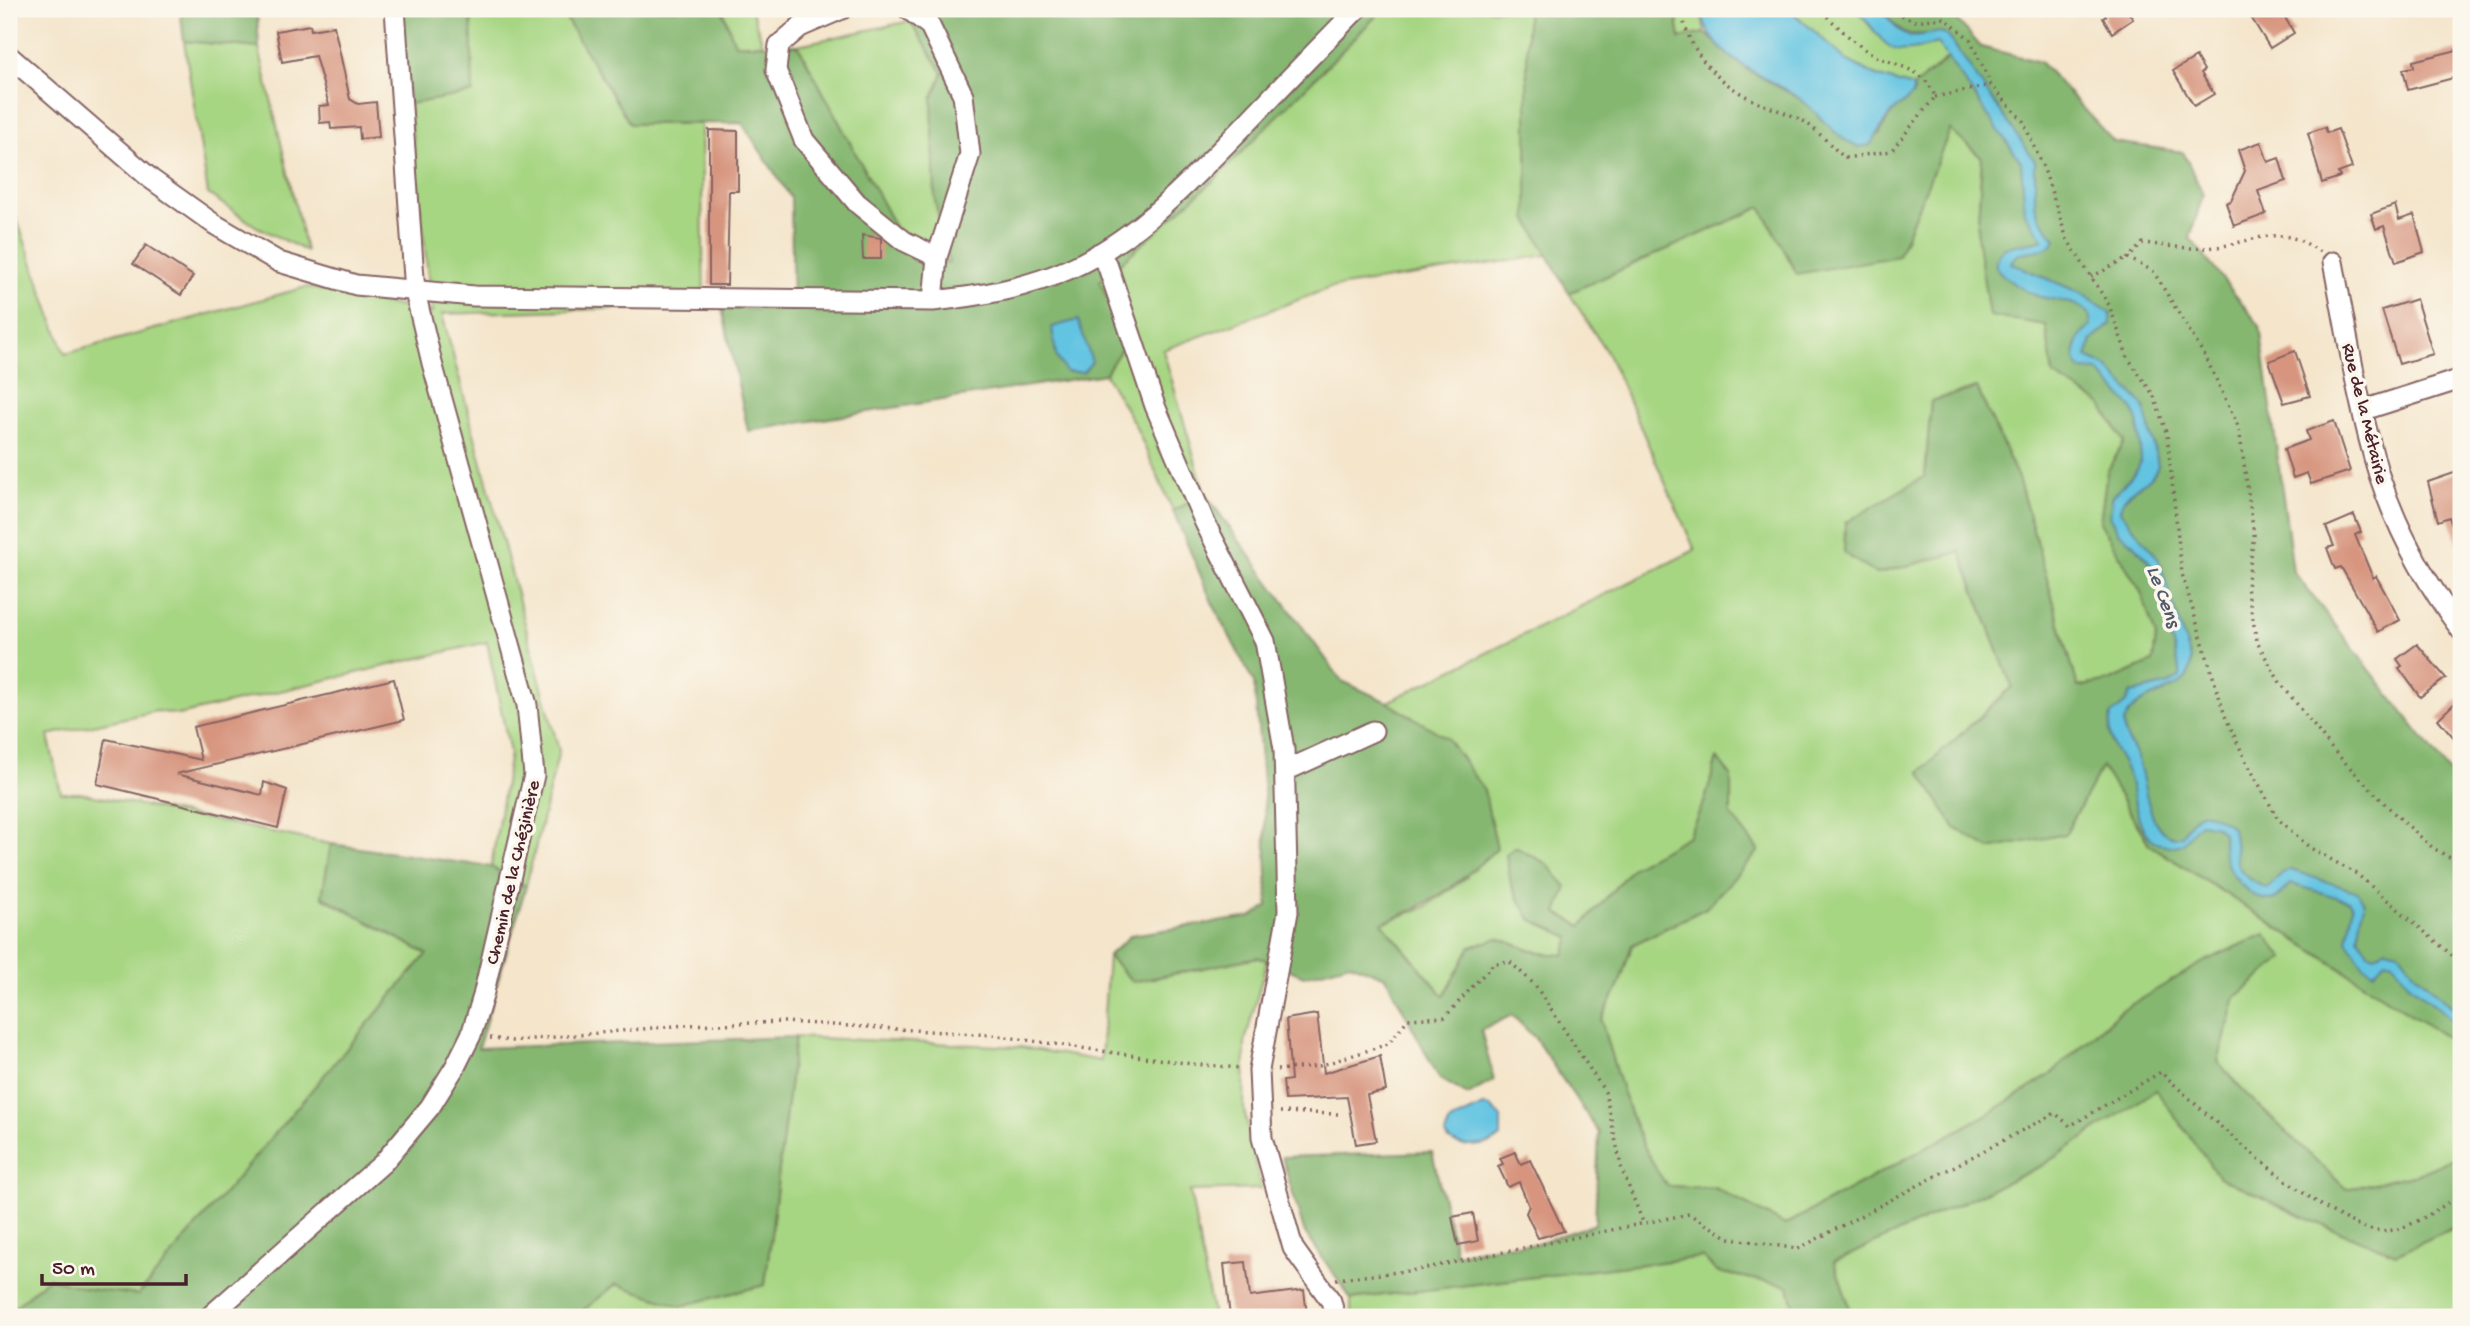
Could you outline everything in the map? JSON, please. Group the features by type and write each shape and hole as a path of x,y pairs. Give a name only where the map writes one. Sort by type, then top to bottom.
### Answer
{"street":[{"name":"Chemin de la Chézinière","path":"209,1317 383,1163 430,1107 455,1067 471,1035 525,822 534,775 527,705 432,363 415,292 394,9"},
{"path":"842,9 800,27 779,45 776,70 804,140 857,203 904,241 937,257"},
{"path":"908,9 930,26 963,95 970,155 937,257 933,301"},
{"path":"9,56 151,179 214,224 279,262 356,285 415,292 612,299 933,301 999,293 1068,270 1141,225 1188,183 1357,9"},
{"path":"1099,253 1108,267 1155,406 1205,523 1265,641 1284,749 1288,912 1259,1070 1262,1138 1293,1248 1331,1301 1335,1317"},
{"name":"Rue de la Métairie","path":"2333,262 2380,475 2408,543 2439,600 2461,630"},
{"path":"2364,410 2461,379"},
{"path":"1284,771 1373,731"}],"path":[{"path":"1681,9 1685,32 1698,56 1722,81 1755,101 1804,122 1845,158 1891,151 1935,97 1964,93 1991,85"},
{"path":"1819,9 1870,53 1918,72 1931,85 1935,97"},
{"path":"1889,9 1914,22 1944,18 1970,39 1991,85 2023,121 2044,169 2067,239 2109,305 2128,358 2154,396 2166,435 2182,575 2225,716 2278,819 2309,847 2358,875 2461,962"},
{"path":"2091,277 2129,258 2143,243 2203,248 2280,234 2304,240 2333,262"},
{"path":"2129,258 2153,271 2206,358 2239,428 2254,535 2247,587 2258,642 2263,652 2279,681 2332,749 2394,813 2433,848 2461,864"},
{"path":"471,1035 511,1041 686,1025 786,1022 992,1035 1192,1064 1259,1070 1319,1066 1388,1044 1408,1019 1445,1017 1493,964 1509,961 1535,985 1605,1092 1622,1170 1643,1222"},
{"path":"1318,1281 1417,1270 1689,1214 1729,1238 1798,1249 2054,1113 2070,1126 2161,1072 2234,1140 2340,1216 2379,1231 2406,1225 2461,1195"},
{"path":"1261,1111 1338,1114"}],"green space":[{"path":"180,9 277,9 257,14 259,48 184,41"},
{"path":"401,9 471,9 473,93 409,104"},
{"path":"471,9 560,9 630,124 701,124 704,306 442,314 559,751 526,886 491,867 510,753 487,642 179,715 157,711 48,735 61,793 80,793 331,844 322,897 427,954 138,1295 89,1289 48,1278 9,1312 9,219 16,217 65,354 306,287 432,313 409,104 472,93"},
{"path":"560,9 722,9 735,44 798,45 913,261 949,263 935,201 932,99 943,73 910,21 923,9 1383,9 1216,178 1100,281 1125,343 1105,374 748,431 722,308 793,310 791,198 742,123 630,124"},
{"path":"722,9 751,9 763,44 735,44"},
{"path":"1383,9 1527,9 1527,218 1548,255 1330,288 1163,350 1205,494 1173,511 1135,425 1105,374 1125,343 1100,281 1216,178"},
{"path":"1527,9 1675,9 1680,38 1705,33 1748,70 1799,98 1821,116 1879,135 1890,114 1914,92 1913,87 1958,50 1941,33 1911,35 1901,31 1880,9 1941,9 1952,14 1981,47 2040,62 2114,142 2183,152 2203,194 2190,238 2260,326 2293,571 2461,787 2461,1047 2149,844 2102,767 2065,834 1990,849 1955,828 1920,772 2012,687 1960,552 1876,574 1844,553 1845,523 1925,476 1931,401 1977,388 2018,478 2078,687 2109,681 2153,662 2156,637 2141,592 2100,522 2107,472 2124,442 2101,404 2053,375 2046,325 1989,316 1977,236 1982,158 1950,130 1898,256 1797,274 1761,207 1569,293 1527,218"},
{"path":"1675,9 1701,9 1705,33 1680,38"},
{"path":"1789,9 1856,9 1881,38 1890,44 1910,49 1937,42 1948,58 1913,87 1879,77 1846,60"},
{"path":"910,21 944,73 935,201 950,263 913,262 798,45"},
{"path":"184,41 259,48 306,251 257,227 208,194"},
{"path":"1950,129 1982,158 1977,236 2046,325 2053,375 2101,404 2124,442 2107,472 2100,522 2141,592 2156,637 2153,662 2109,681 2078,687 2018,478 1977,388 1931,401 1925,476 1845,523 1876,574 1960,552 2012,687 1920,772 2065,834 2102,766 2149,844 2461,1047 2461,1155 2418,1174 2346,1189 2242,1090 2218,1062 2236,997 2284,958 2122,1009 2050,1075 1990,1113 1785,1225 1715,1188 1667,1186 1635,1127 1601,1020 1619,985 1632,945 1706,908 1731,815 1731,776 1717,759 1705,800 1688,836 1633,867 1582,926 1557,913 1515,847 1570,937 1564,955 1540,953 1498,939 1471,947 1444,996 1382,923 1425,907 1467,877 1447,739 1387,702 1695,550 1609,356 1569,293 1761,207"},
{"path":"1205,494 1342,681 1387,702 1447,738 1484,790 1497,848 1444,892 1382,923 1444,996 1470,947 1498,938 1540,953 1564,955 1570,937 1530,919 1511,885 1506,855 1515,847 1546,863 1567,887 1557,913 1582,926 1633,867 1688,836 1705,800 1717,758 1731,776 1731,815 1759,851 1706,908 1632,945 1619,985 1601,1020 1635,1127 1667,1186 1715,1188 1785,1225 1990,1113 2050,1075 2122,1010 2207,960 2265,934 2284,958 2236,997 2218,1062 2242,1090 2346,1189 2418,1174 2461,1155 2461,1224 2396,1254 2305,1218 2219,1177 2156,1090 2041,1166 1834,1262 1853,1317 1796,1317 1789,1286 1717,1272 1702,1257 1351,1299 1304,1231 1282,1157 1432,1152 1456,1254 1498,1246 1534,1244 1595,1224 1599,1133 1534,1037 1512,1015 1481,1030 1494,1080 1468,1095 1439,1078 1386,977 1350,963 1304,976 1258,957 1133,982 1108,956 1131,935 1251,917 1268,906 1264,793 1254,683 1212,602 1173,511"},
{"path":"331,844 491,867 526,886 478,1048 795,1037 765,1285 681,1306 616,1284 575,1317 9,1317 9,1312 48,1278 89,1289 138,1295 427,954 322,896"},
{"path":"1108,956 1133,982 1259,957 1267,960 1245,1042 1244,1110 1261,1189 1190,1191 1213,1317 575,1317 616,1284 681,1306 765,1285 795,1037 1021,1047 1101,1061"},
{"path":"2156,1090 2219,1177 2396,1254 2461,1224 2461,1317 1853,1317 1833,1262 2041,1166"},
{"path":"1702,1257 1717,1272 1789,1286 1796,1317 1351,1317 1351,1299"}],"water":[{"path":"1701,9 1789,9 1846,60 1879,77 1913,87 1913,95 1890,114 1870,145 1858,147 1842,138 1800,99 1726,53 1714,41 1706,27"},
{"name":"Le Cens","path":"1856,9 1880,9 1899,30 1910,37 1941,32 1948,36 2035,161 2035,204 2039,217 2056,239 2046,248 2020,254 2011,263 2083,294 2111,314 2111,324 2092,340 2087,357 2105,365 2144,406 2158,465 2150,477 2126,497 2120,511 2158,558 2191,659 2189,672 2183,681 2174,688 2140,703 2130,711 2124,723 2127,739 2139,763 2155,822 2162,831 2171,836 2182,835 2196,815 2211,814 2233,828 2236,858 2241,870 2267,889 2282,873 2291,870 2358,892 2364,903 2358,937 2369,953 2375,955 2386,948 2399,951 2416,974 2458,1012 2461,1017 2461,1036 2447,1015 2408,983 2393,962 2385,960 2374,972 2364,966 2347,940 2353,907 2350,901 2292,884 2271,900 2255,896 2241,885 2230,870 2223,852 2223,833 2216,826 2200,823 2186,841 2173,846 2160,844 2144,830 2128,775 2111,741 2111,715 2126,703 2131,693 2169,684 2180,677 2180,671 2151,564 2135,545 2118,532 2110,517 2112,497 2137,470 2141,461 2138,421 2132,408 2098,371 2081,370 2077,364 2076,346 2091,324 2090,316 2085,310 2070,303 2032,294 2009,280 1996,267 2000,252 2006,248 2043,239 2025,213 2021,162 1937,43 1897,50 1882,40"},
{"path":"1078,320 1092,362 1083,372 1066,372 1056,356 1052,327"},
{"path":"1483,1106 1491,1107 1501,1118 1501,1137 1488,1144 1471,1146 1449,1139 1445,1134 1450,1122"}],"building":[{"path":"2102,9 2126,9 2133,19 2112,33 2103,18 2106,16"},
{"path":"2246,9 2280,9 2294,33 2270,48"},
{"path":"310,25 311,30 334,26 350,99 358,104 376,102 379,137 360,139 359,127 331,129 330,122 320,123 319,106 329,105 315,56 282,62 276,31"},
{"path":"2457,50 2461,76 2408,90 2403,69 2414,67 2413,61"},
{"path":"2196,57 2204,70 2201,73 2214,94 2194,106 2173,71"},
{"path":"2325,127 2327,133 2338,129 2352,168 2338,173 2340,177 2322,183 2308,133"},
{"path":"709,130 738,131 738,191 729,191 727,285 709,285"},
{"path":"2261,142 2268,162 2279,158 2286,181 2258,191 2266,214 2234,226 2226,203 2231,201 2245,171 2238,150"},
{"path":"2395,205 2399,220 2414,215 2424,252 2396,262 2384,226 2376,229 2371,214"},
{"path":"862,235 881,238 881,259 863,259"},
{"path":"146,245 193,276 181,295 133,264"},
{"path":"2416,299 2433,354 2399,364 2382,310"},
{"path":"2295,351 2310,396 2284,403 2269,361"},
{"path":"2334,421 2350,471 2311,484 2307,473 2293,478 2284,449 2309,440 2306,431"},
{"path":"2457,472 2461,483 2461,544 2458,544 2449,517 2438,521 2428,482"},
{"path":"2354,515 2361,532 2355,535 2373,578 2376,576 2400,620 2378,632 2341,567 2335,569 2327,548 2334,546 2326,527"},
{"path":"2417,644 2446,678 2420,697 2399,668 2402,666 2397,659"},
{"path":"394,679 404,720 176,774 262,795 264,782 287,790 278,828 97,784 106,739 201,760 193,727"},
{"path":"2461,697 2461,746 2438,719"},
{"path":"1317,1014 1324,1073 1380,1056 1386,1091 1367,1095 1376,1141 1356,1144 1347,1097 1285,1100 1283,1081 1291,1080 1286,1019"},
{"path":"1515,1152 1521,1164 1530,1160 1564,1231 1538,1238 1526,1213 1529,1206 1519,1182 1508,1187 1498,1166 1503,1164 1500,1158"},
{"path":"1473,1213 1478,1241 1458,1245 1452,1217"},
{"path":"1246,1262 1250,1297 1304,1290 1307,1315 1230,1317 1224,1264"}]}
